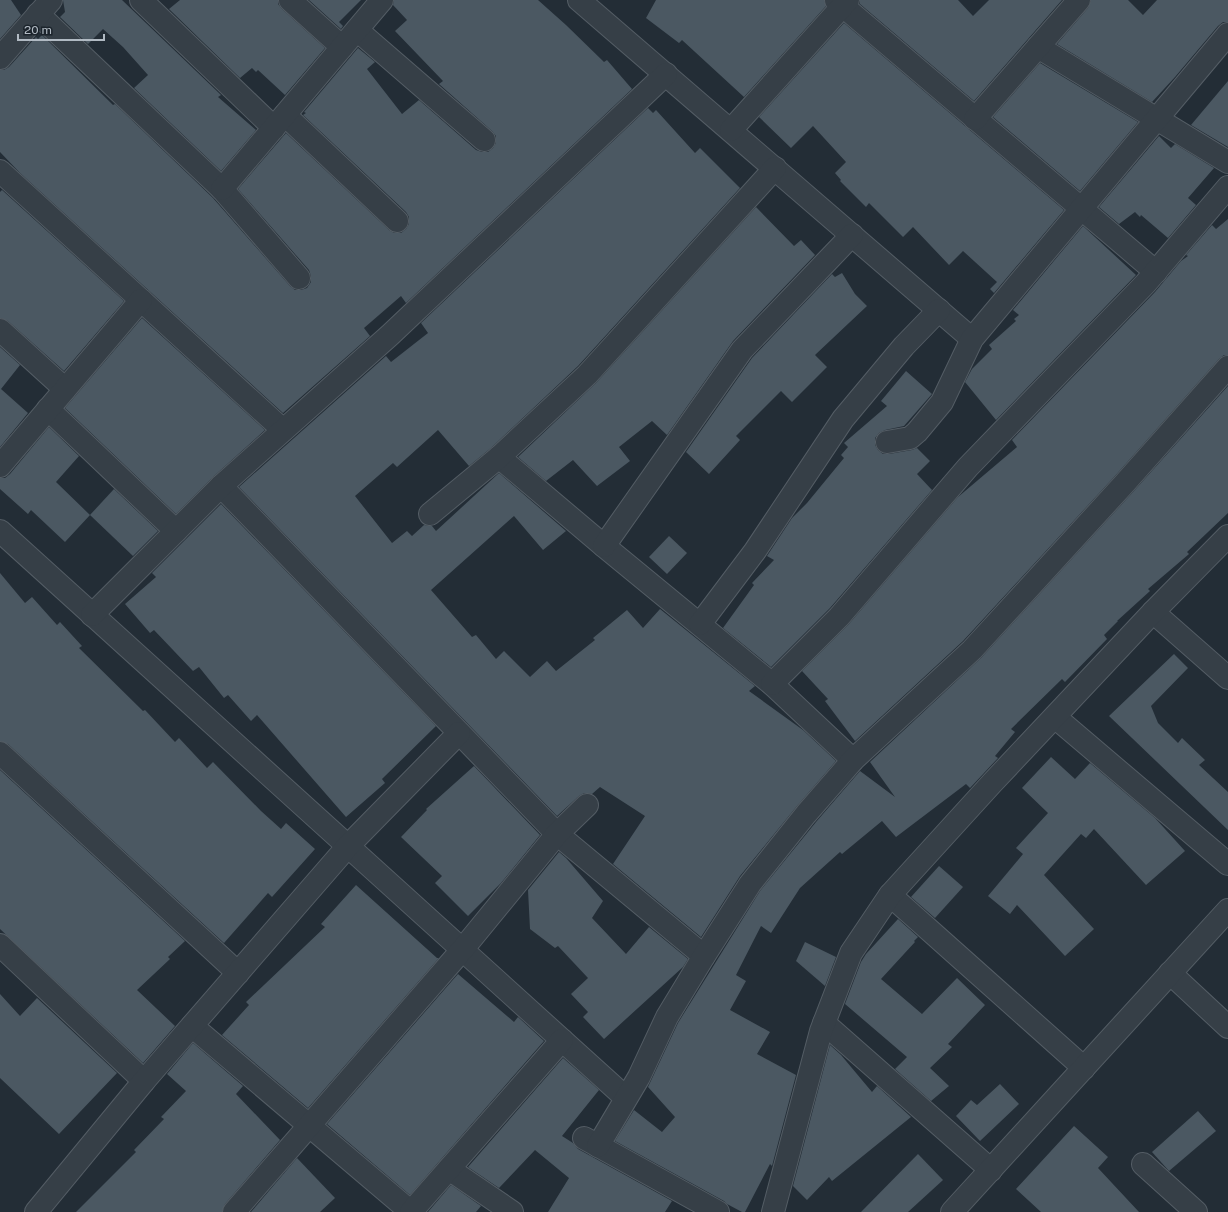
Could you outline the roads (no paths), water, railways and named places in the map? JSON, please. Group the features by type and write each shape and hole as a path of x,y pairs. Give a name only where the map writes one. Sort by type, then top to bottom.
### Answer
{"street":[{"path":"142,0 279,121 397,221"},
{"path":"290,0 342,47"},
{"path":"222,189 382,0"},
{"path":"579,0 972,339"},
{"path":"975,119 1079,0"},
{"path":"731,130 842,2 975,119 1156,272"},
{"path":"0,58 44,7 222,189 299,278"},
{"path":"357,30 484,140"},
{"path":"887,442 910,438 917,432 942,402 972,339 1228,34"},
{"path":"1038,47 1228,162"},
{"path":"92,615 221,486 390,335 666,74"},
{"path":"430,514 499,457 587,375 775,168"},
{"path":"0,171 283,430"},
{"path":"772,684 839,617 968,467 1156,272 1228,187"},
{"path":"604,546 742,350 852,235"},
{"path":"0,466 141,300"},
{"path":"700,624 755,551 843,419 904,346 939,310"},
{"path":"0,330 65,389"},
{"path":"718,1212 591,1142 626,1098 639,1077 668,1017 704,956 750,884 806,814 853,760 972,650 1119,490 1228,367"},
{"path":"48,409 176,531"},
{"path":"499,457 604,546 772,684 853,760"},
{"path":"221,486 557,834 704,956"},
{"path":"0,532 626,1098"},
{"path":"773,1212 824,1023 851,953 890,895 992,783 1153,612 1228,536"},
{"path":"1153,612 1228,678"},
{"path":"1055,717 1228,864"},
{"path":"36,1212 144,1081 348,846 459,732"},
{"path":"0,753 238,972"},
{"path":"234,1212 462,950 557,834 587,805"},
{"path":"890,895 1084,1068"},
{"path":"952,1212 1228,910"},
{"path":"0,945 144,1081"},
{"path":"1170,973 1228,1027"},
{"path":"824,1023 990,1170"},
{"path":"192,1026 411,1212 562,1040"},
{"path":"1143,1164 1196,1212"},
{"path":"449,1169 512,1212"}]}
